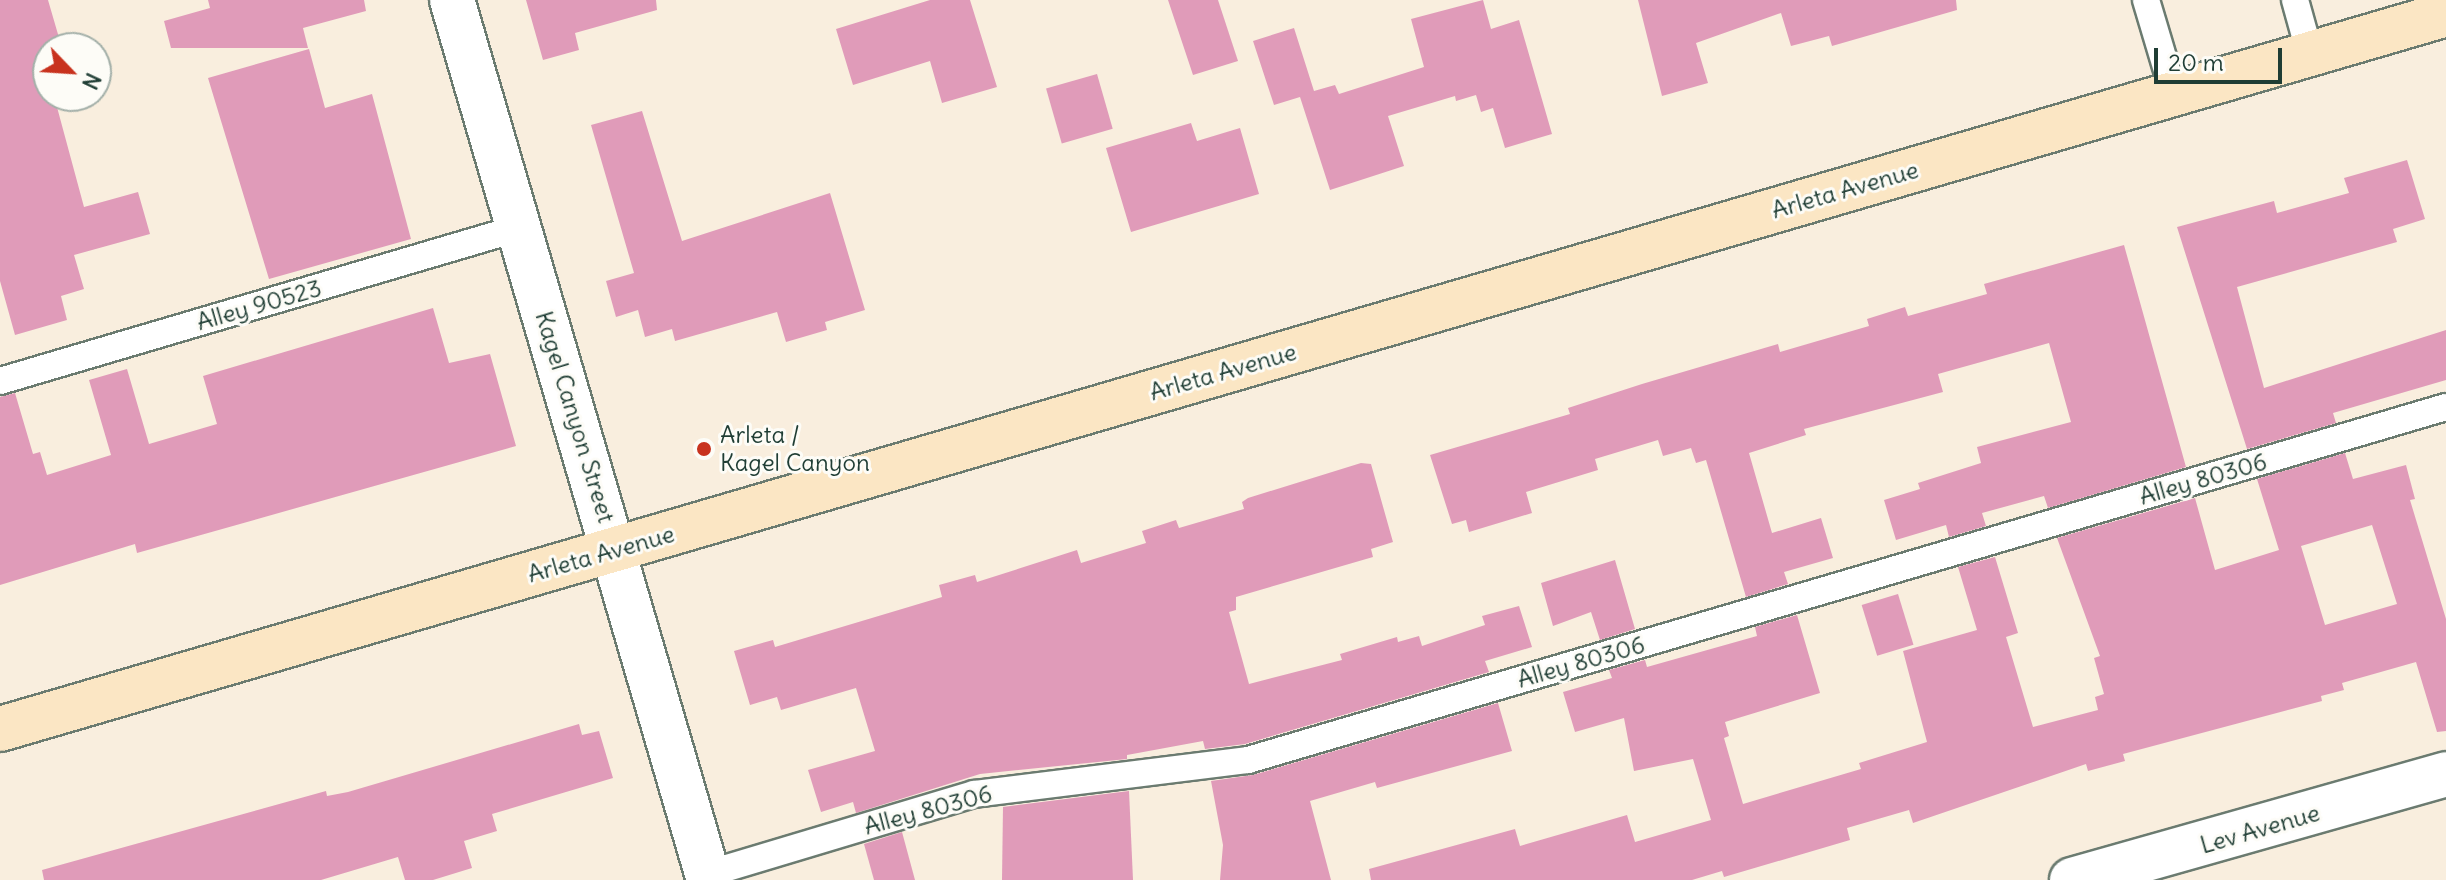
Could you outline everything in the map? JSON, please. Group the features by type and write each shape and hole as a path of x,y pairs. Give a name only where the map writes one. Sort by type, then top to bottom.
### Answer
{"main road":[{"name":"Arleta Avenue","path":"0,729 2446,14"}],"street":[{"name":"Kagel Canyon Street","path":"452,0 708,877"},
{"name":"Lev Avenue","path":"2072,880 2212,862 2446,774"}],"lane":[{"path":"2146,0 2174,94"},
{"path":"2295,0 2310,54"},
{"name":"Alley 90523","path":"0,381 519,228"},
{"name":"Alley 80306","path":"708,877 974,794 1248,760 2446,407"}],"building":[{"path":"0,0 48,0 57,32 32,32 32,112 58,112 84,207 138,192 150,234 74,255 84,289 61,296 67,320 15,335 0,281"},
{"path":"208,0 364,0 366,11 303,28 308,48 171,48 164,21 210,8"},
{"path":"526,0 656,0 657,10 575,33 579,50 543,60"},
{"path":"930,0 970,0 997,87 942,103 930,61 853,85 836,29"},
{"path":"1168,0 1218,0 1238,61 1193,75"},
{"path":"1483,0 1491,29 1519,20 1552,134 1505,148 1493,108 1481,112 1476,95 1456,101 1455,96 1388,116 1404,166 1330,190 1300,97 1274,105 1253,41 1294,28 1314,91 1335,85 1339,94 1424,67 1411,19"},
{"path":"1638,0 1956,0 1957,10 1832,46 1829,36 1791,46 1781,13 1696,43 1708,83 1662,96"},
{"path":"309,49 325,108 372,94 411,239 269,279 208,78"},
{"path":"1097,74 1113,129 1062,143 1046,89"},
{"path":"642,111 682,241 830,193 865,310 825,322 827,330 786,342 777,312 675,341 672,329 645,337 638,310 616,317 606,281 634,273 591,125"},
{"path":"1191,123 1197,141 1240,128 1259,194 1131,232 1106,148"},
{"path":"2407,160 2425,219 2393,229 2397,242 2237,287 2264,388 2446,330 2446,380 2333,413 2336,423 2247,449 2177,227 2274,201 2277,213 2349,193 2344,178"},
{"path":"2124,245 2186,467 2048,508 2044,496 1982,513 1986,526 1949,537 1946,525 1896,540 1884,500 1920,489 1918,483 1981,463 1977,447 2071,422 2049,343 1938,374 1943,392 1804,429 1806,435 1749,453 1772,533 1821,518 1833,558 1784,572 1788,584 1746,597 1706,460 1696,463 1691,448 1663,456 1658,440 1595,459 1598,470 1526,492 1532,513 1469,532 1466,520 1452,524 1430,455 1570,414 1568,408 1778,344 1780,352 1869,326 1867,319 1905,307 1908,316 1987,294 1984,284"},
{"path":"433,308 449,363 490,354 516,446 137,553 135,544 0,585 0,397 15,393 33,454 40,452 47,475 111,455 89,380 127,369 149,444 217,424 203,376"},
{"path":"2345,453 2353,479 2406,465 2415,499 2410,500 2446,619 2446,731 2437,732 2416,662 2342,683 2344,690 2321,696 2322,701 2123,754 2125,761 2088,771 2086,764 1913,823 1909,810 1847,828 1850,840 1724,877 1722,871 1692,880 1371,880 1369,869 1515,829 1520,846 1627,815 1635,842 1711,820 1693,759 1634,771 1624,718 1575,732 1563,692 1612,678 1609,670 1645,660 1647,667 1757,636 1755,627 1797,615 1820,693 1725,722 1729,736 1724,738 1743,804 1861,769 1859,763 1927,742 1903,651 1977,630 1958,567 1995,557 2018,633 2006,637 2033,727 2098,710 2095,697 2104,694 2094,658 2100,656 2057,538 2195,498 2215,570 2279,550 2257,479","holes":["2372,525 2397,604 2325,625 2301,546"]},
{"path":"1361,463 1371,464 1393,542 1371,549 1373,557 1236,597 1236,610 1229,612 1249,684 1342,660 1340,654 1397,637 1398,642 1419,636 1422,646 1485,625 1482,616 1519,606 1532,647 1485,661 1489,672 1245,744 1205,749 1203,741 1127,755 1127,759 980,774 856,813 853,802 821,812 808,770 875,751 856,688 781,710 777,697 750,705 734,651 773,640 775,647 942,597 939,585 975,575 977,582 1077,550 1081,563 1146,543 1142,531 1176,520 1179,528 1244,509 1242,502 1248,498"},
{"path":"1615,560 1635,629 1600,640 1591,612 1553,626 1541,583"},
{"path":"1898,594 1913,645 1877,656 1862,605"},
{"path":"1498,703 1512,751 1377,788 1375,782 1310,801 1331,880 1220,880 1223,845 1211,781 1253,775"},
{"path":"579,724 582,735 599,731 613,778 492,814 497,831 464,841 472,868 433,880 405,880 398,857 321,880 44,880 42,870 326,791 327,796 348,792"},
{"path":"1129,791 1133,880 1002,880 1003,807"},
{"path":"902,832 915,880 874,880 864,844"}],"place":[{"name":"Arleta / Kagel Canyon","path":"704,449"}]}
